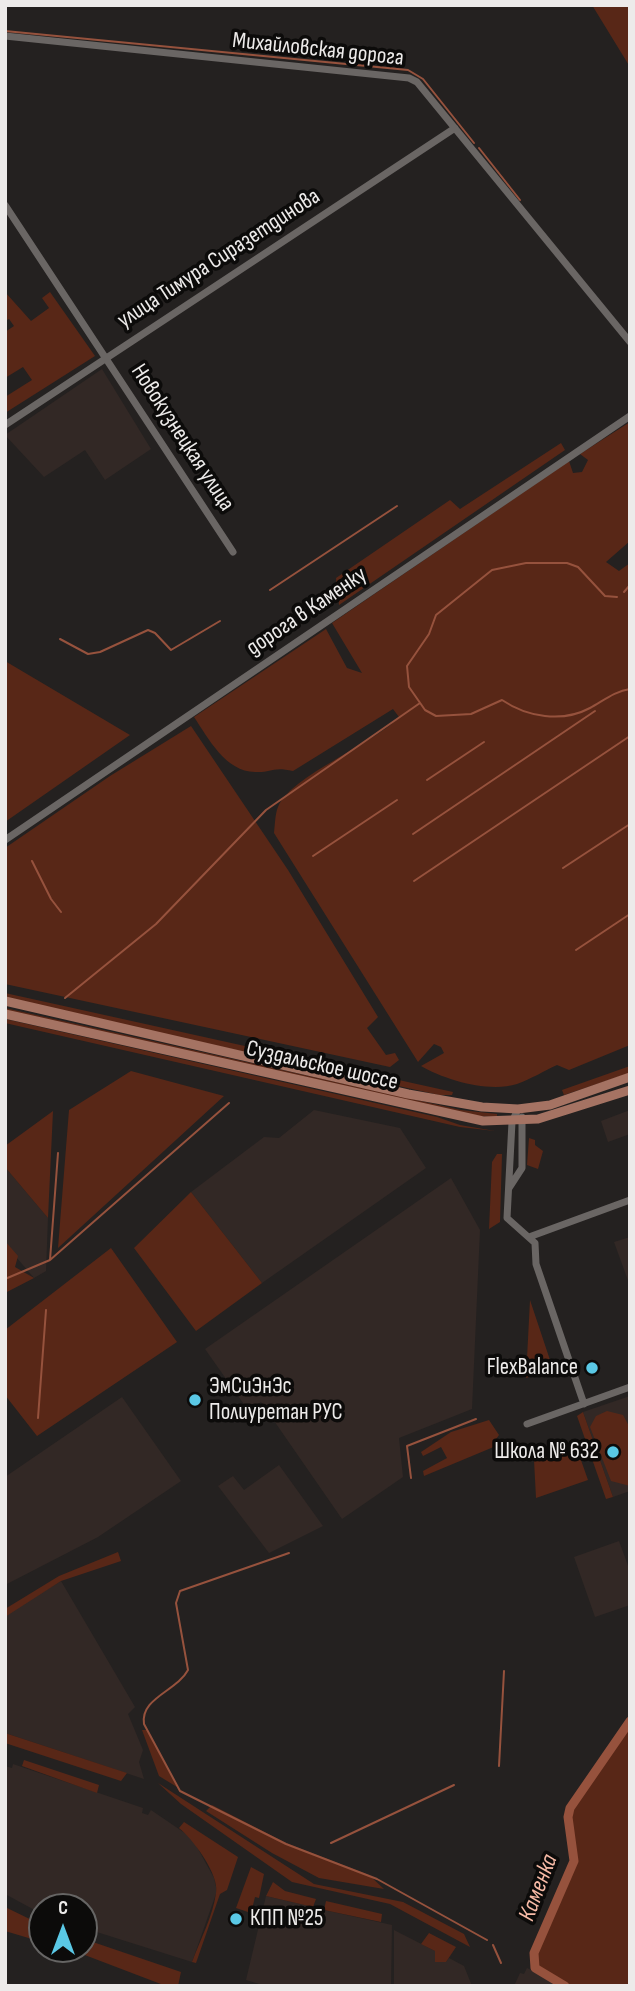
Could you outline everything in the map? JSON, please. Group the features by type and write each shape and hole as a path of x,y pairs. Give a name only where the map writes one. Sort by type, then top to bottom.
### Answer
{"main road":[{"name":"Суздальское шоссе","path":"5,1001 432,1099 482,1107 518,1109 561,1102 630,1077"},
{"name":"Суздальское шоссе","path":"5,1014 465,1118 524,1122 579,1108 630,1090"}],"street":[{"name":"Михайловская дорога","path":"5,36 401,75 416,82 630,342"},
{"name":"улица Тимура Сиразетдинова","path":"5,425 455,128"},
{"name":"Новокузнецкая улица","path":"5,205 233,552"},
{"name":"дорога в Каменку","path":"5,840 630,416"},
{"path":"617,1094 630,1095"},
{"path":"508,1188 522,1168 524,1122 518,1109"},
{"path":"518,1109 513,1122 507,1218 535,1242 536,1265 584,1404"},
{"path":"529,1237 630,1200"},
{"path":"527,1424 630,1387"}],"shaded area":[{"path":"592,5 630,5 630,67"},
{"path":"5,292 31,321 49,308 42,298 50,292 95,356 5,413 5,397 32,380 23,367 5,378 5,332 14,326 9,319 5,321"},
{"path":"102,369 151,449 105,480 85,450 44,477 5,435"},
{"path":"630,422 630,541 606,562 619,571 630,563 630,1045 569,1070 557,1065 517,1084 494,1087 468,1084 421,1066 444,1053 441,1047 434,1044 418,1062 274,833 277,810 286,795 315,772 370,739 399,717 393,709 293,771 280,769 260,772 245,770 227,760 212,744 194,717 326,629 347,668 362,673 332,623 569,461 573,473 582,472 588,460 580,454"},
{"path":"561,443 565,450 339,605 336,578 450,500 460,509"},
{"path":"5,661 130,735 5,822"},
{"path":"191,726 288,870 378,1017 367,1028 386,1055 395,1053 399,1060 390,1067 5,984 5,848 110,776"},
{"path":"5,993 453,1092 452,1095 439,1095 5,999"},
{"path":"5,1008 461,1110 497,1114 497,1117 478,1116 5,1011"},
{"path":"5,1019 495,1131 460,1127 5,1023"},
{"path":"630,1066 630,1073 564,1095 562,1090"},
{"path":"131,1071 224,1096 58,1248 69,1110"},
{"path":"314,1110 400,1128 426,1168 262,1283 191,1192 264,1137 279,1138"},
{"path":"630,1110 630,1134 608,1142 601,1121"},
{"path":"53,1111 48,1218 5,1167 5,1146"},
{"path":"529,1138 535,1140 535,1145 543,1151 538,1169 527,1165"},
{"path":"497,1154 502,1154 500,1222 489,1229 492,1162"},
{"path":"5,1167 48,1218 46,1271 34,1278 5,1244"},
{"path":"451,1178 480,1230 472,1409 399,1438 403,1477 342,1519 261,1402 248,1410 205,1349"},
{"path":"191,1192 262,1283 196,1331 134,1248"},
{"path":"630,1237 630,1286 614,1242"},
{"path":"5,1241 18,1256 15,1267 34,1278 5,1293"},
{"path":"111,1248 177,1342 37,1436 5,1395 5,1330"},
{"path":"530,1300 553,1369 526,1378"},
{"name":"Школа № 632","path":"630,1396 630,1491 613,1497 583,1412"},
{"path":"122,1397 181,1481 98,1537 5,1585 5,1477"},
{"name":"Школа № 632","path":"607,1411 623,1415 630,1428 630,1486 611,1481 590,1427 596,1416"},
{"path":"583,1412 613,1497 606,1499 577,1416"},
{"path":"489,1420 499,1435 494,1442 496,1446 424,1476 423,1471 447,1458 441,1447 423,1456 421,1452 451,1432"},
{"path":"576,1446 588,1480 536,1498 534,1460"},
{"path":"279,1465 323,1526 269,1553 218,1486 233,1476 244,1490"},
{"path":"619,1541 630,1571 630,1605 595,1617 574,1557"},
{"path":"118,1552 121,1561 61,1581 5,1617 5,1609 59,1576"},
{"path":"61,1581 135,1707 128,1714 143,1750 139,1762 144,1779 5,1733 5,1614"},
{"path":"630,1726 630,1986 563,1986 536,1969 537,1954 577,1862 571,1812"},
{"path":"142,1730 147,1730 177,1787 159,1776"},
{"path":"5,1733 127,1773 121,1781 5,1743"},
{"path":"24,1760 99,1785 97,1793 22,1766"},
{"path":"13,1764 143,1808 142,1813 148,1815 151,1810 192,1838 214,1878 217,1891 192,1962 98,1932 98,1893 28,1893 28,1906 5,1894 5,1766 12,1768"},
{"path":"158,1783 314,1884 403,1902 464,1934 470,1947 390,1904 292,1882 181,1804"},
{"path":"212,1805 286,1843 369,1875 384,1889 319,1878 272,1853 206,1811"},
{"path":"184,1822 238,1857 227,1890 220,1894 196,1963 192,1962 212,1910 216,1885 204,1858 179,1828"},
{"path":"251,1867 264,1874 259,1898 255,1897 251,1913 236,1908"},
{"path":"273,1882 285,1891 316,1899 313,1907 266,1896"},
{"path":"266,1896 313,1907 313,1913 323,1915 324,1910 392,1925 391,1986 266,1986 246,1980"},
{"path":"326,1901 382,1914 381,1922 324,1910"},
{"path":"5,1907 28,1918 28,1938 5,1931"},
{"path":"394,1930 435,1951 446,1962 449,1958 464,1966 472,1986 394,1986"},
{"path":"429,1933 456,1947 446,1962 435,1962 435,1951 421,1944"},
{"path":"98,1944 181,1972 178,1986 166,1986 98,1960"},
{"path":"527,1968 561,1986 514,1986 520,1973 524,1974"}],"waterway":[{"path":"5,31 408,70 423,79 474,143"},
{"path":"479,148 520,200"},
{"path":"270,590 397,506"},
{"path":"617,597 605,596 578,567 567,563 526,563 492,570 436,615 429,634 407,666 409,687 425,710 436,716 471,714 502,700 522,711 556,717 579,713 614,694 630,689"},
{"path":"624,592 630,585"},
{"path":"60,639 88,654 100,652 148,630 155,633 171,650 220,621"},
{"path":"65,998 156,924 266,810 420,703"},
{"path":"413,834 595,711"},
{"path":"414,881 630,736"},
{"path":"427,780 484,742"},
{"path":"313,856 397,800"},
{"path":"563,868 630,824"},
{"path":"32,861 51,899 61,912"},
{"path":"576,950 630,914"},
{"path":"5,1279 50,1260 229,1103"},
{"path":"50,1260 58,1153"},
{"path":"38,1418 46,1310"},
{"path":"411,1478 407,1446 476,1419"},
{"path":"289,1553 180,1591 176,1603 188,1670 176,1684 153,1701 144,1715 144,1724 180,1791 286,1844 377,1879 487,1940"},
{"path":"499,1766 504,1671"},
{"name":"Каменка","path":"565,1986 535,1968 534,1953 574,1861 568,1817 570,1808 630,1721"},
{"path":"331,1843 454,1785"},
{"path":"493,1945 501,1963"}],"place":[{"name":"FlexBalance","path":"592,1368"},
{"name":"ЭмСиЭнЭс Полиуретан РУС","path":"195,1400"},
{"name":"Школа № 632","path":"613,1452"},
{"name":"КПП №25","path":"236,1919"}]}
